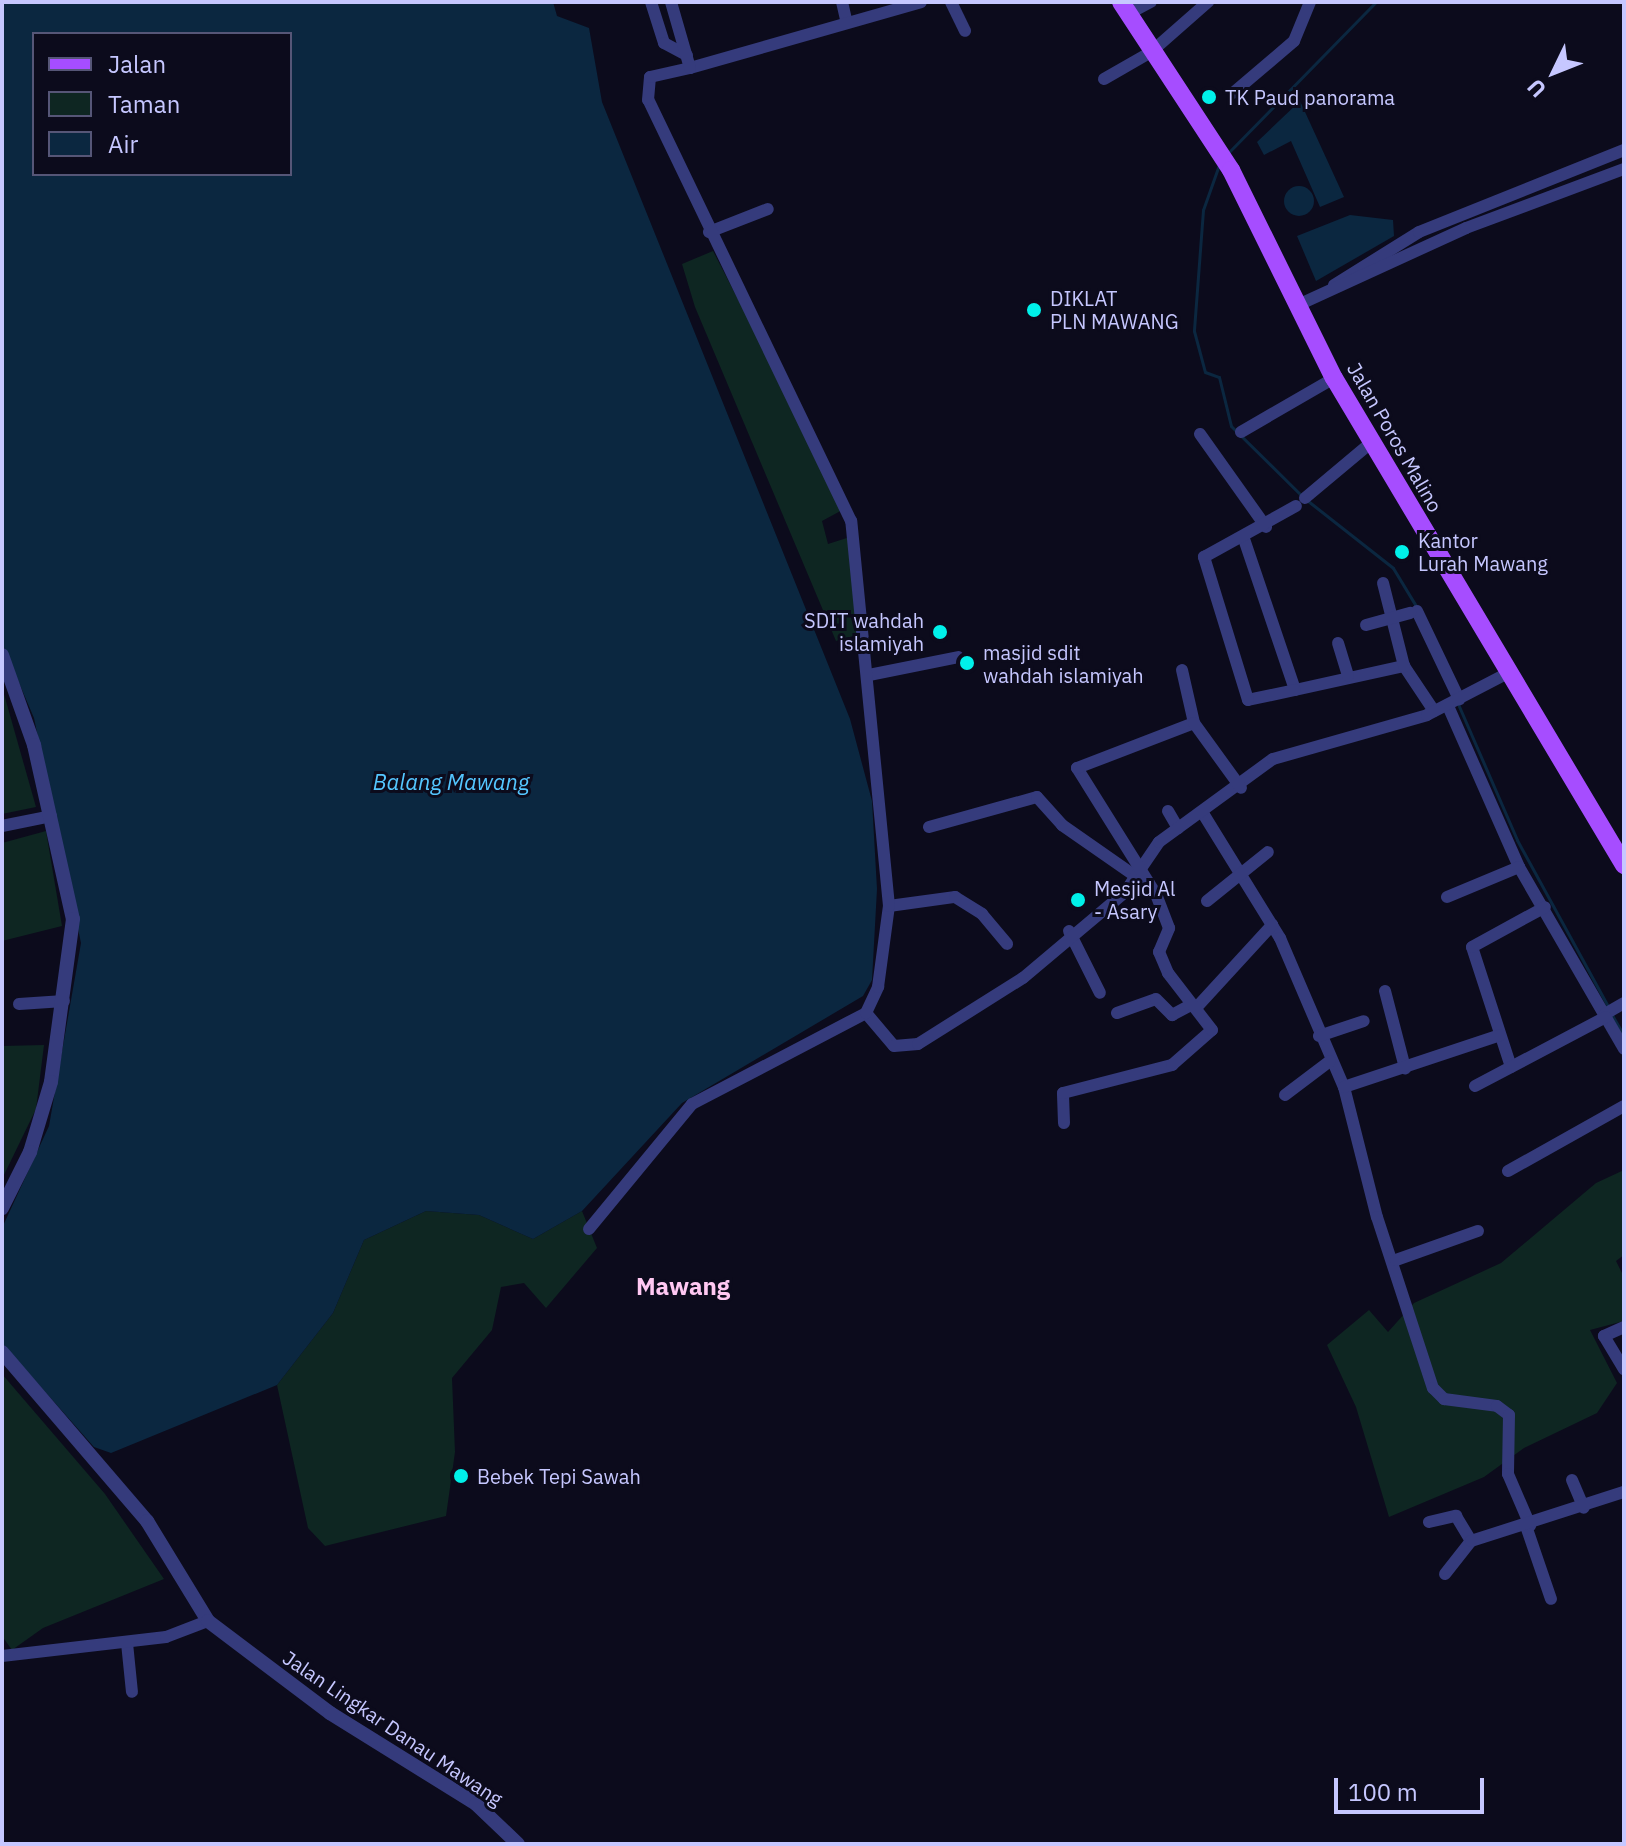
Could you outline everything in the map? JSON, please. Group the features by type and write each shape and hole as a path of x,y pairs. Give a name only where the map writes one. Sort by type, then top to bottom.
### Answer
{"main road":[{"name":"Jalan Poros Malino","path":"1124,8 1217,145 1334,378 1506,674 1624,865"}],"street":[{"path":"651,2 664,43 688,61"},
{"path":"671,2 688,61"},
{"path":"842,2 846,20"},
{"path":"589,1229 692,1104 866,1013 878,987 889,906 869,675 851,521 709,232 645,89 650,77 688,61 921,2"},
{"path":"951,2 965,31"},
{"path":"1124,8 1151,2"},
{"path":"1104,79 1151,52 1208,2"},
{"path":"1233,93 1294,41 1310,2"},
{"path":"1298,305 1419,232 1624,150"},
{"path":"1332,287 1624,169"},
{"path":"709,232 768,209"},
{"path":"1241,432 1334,378"},
{"path":"1200,434 1266,527"},
{"path":"1373,441 1301,502 1266,527 1204,557 1245,691 1254,703 1348,676 1404,666"},
{"path":"1244,539 1295,690"},
{"path":"1383,583 1404,666 1434,711"},
{"path":"1366,625 1414,612 1454,702 1519,867 1545,907 1624,1049"},
{"path":"1338,643 1348,676"},
{"path":"2,655 51,816 73,919 64,1001 41,1115 2,1208"},
{"path":"869,675 958,657"},
{"path":"1182,670 1194,723 1241,788"},
{"path":"866,1013 894,1046 918,1044 1001,994 1069,931 1118,899 1136,873 1178,828 1204,815 1273,759 1434,711 1506,674"},
{"path":"1064,1123 1063,1093 1185,1057 1211,1034 1160,958 1169,928 1077,768 1194,723"},
{"path":"929,827 1037,797 1065,828 1136,873"},
{"path":"1168,811 1178,828"},
{"path":"1204,815 1272,925 1344,1087 1364,1145 1377,1217 1396,1260 1438,1396 1497,1406 1509,1415 1508,1474 1551,1599"},
{"path":"2,826 51,816"},
{"path":"1207,901 1239,871 1268,852"},
{"path":"1447,897 1519,867"},
{"path":"889,906 955,897 982,914 1007,944"},
{"path":"1511,1067 1472,947 1545,907"},
{"path":"1117,1013 1156,999 1172,1015 1194,1007 1272,925"},
{"path":"1069,931 1100,993"},
{"path":"1385,991 1405,1068"},
{"path":"19,1004 64,1001"},
{"path":"1475,1086 1606,1016 1624,1003"},
{"path":"1319,1036 1364,1021"},
{"path":"1344,1087 1500,1035"},
{"path":"1285,1095 1330,1061"},
{"path":"1508,1171 1547,1156 1624,1106"},
{"path":"1396,1260 1478,1231"},
{"path":"1624,1327 1604,1336 1624,1369"},
{"name":"Jalan Lingkar Danau Mawang","path":"2,1352 147,1521 208,1621 330,1713 476,1804 518,1844"},
{"path":"1572,1480 1584,1508"},
{"path":"1445,1574 1471,1541 1584,1508 1624,1492"},
{"path":"1429,1522 1456,1516 1471,1541"},
{"path":"2,1656 127,1643 208,1621"},
{"path":"127,1643 132,1692"}],"green space":[{"path":"713,251 846,508 822,521 828,544 850,537 860,634 836,641 695,307 682,264"},
{"path":"2,687 36,807 2,814"},
{"path":"46,831 62,926 2,941 2,843"},
{"path":"44,1045 36,1109 2,1179 2,1046"},
{"path":"1624,1170 1624,1255 1616,1261 1624,1277 1624,1321 1590,1330 1617,1383 1597,1413 1524,1448 1484,1477 1389,1517 1356,1407 1327,1345 1369,1310 1388,1332 1414,1303 1501,1263 1596,1183"},
{"path":"426,1211 479,1215 533,1239 582,1211 597,1248 546,1308 524,1283 501,1287 492,1330 452,1378 455,1452 446,1516 325,1546 308,1528 277,1385 333,1313 364,1240"},
{"path":"2,1374 105,1494 164,1579 43,1628 12,1650 2,1636"}],"water":[{"name":"Balang Mawang","path":"2,2 553,2 557,16 589,28 602,102 850,719 872,801 877,889 872,980 863,996 682,1103 582,1211 533,1239 479,1215 426,1211 364,1240 333,1313 277,1385 111,1453 94,1447 2,1343 2,1228 49,1126 81,943 34,718 2,643"},
{"path":"1300,101 1344,197 1320,207 1291,141 1264,155 1257,142"},
{"path":"1299,186 1309,191 1314,201 1309,211 1299,216 1289,211 1284,201 1289,191"},
{"path":"1350,215 1393,220 1394,236 1316,281 1297,236"}],"waterway":[{"path":"1227,154 1376,2"},
{"path":"1220,162 1203,210 1194,331 1205,372 1219,377 1231,426 1302,496"},
{"path":"1308,501 1393,568 1416,606"},
{"path":"1458,704 1517,840 1609,1008"},
{"path":"1612,1015 1624,1036"}],"place":[{"name":"TK Paud panorama","path":"1209,97"},
{"name":"DIKLAT PLN MAWANG","path":"1034,310"},
{"name":"Kantor Lurah Mawang","path":"1402,552"},
{"name":"SDIT wahdah islamiyah","path":"940,632"},
{"name":"masjid sdit wahdah islamiyah","path":"967,663"},
{"name":"Mesjid Al - Asary","path":"1078,900"},
{"name":"Bebek Tepi Sawah","path":"461,1476"}],"district":[{"name":"Mawang","path":"683,1287"}]}
